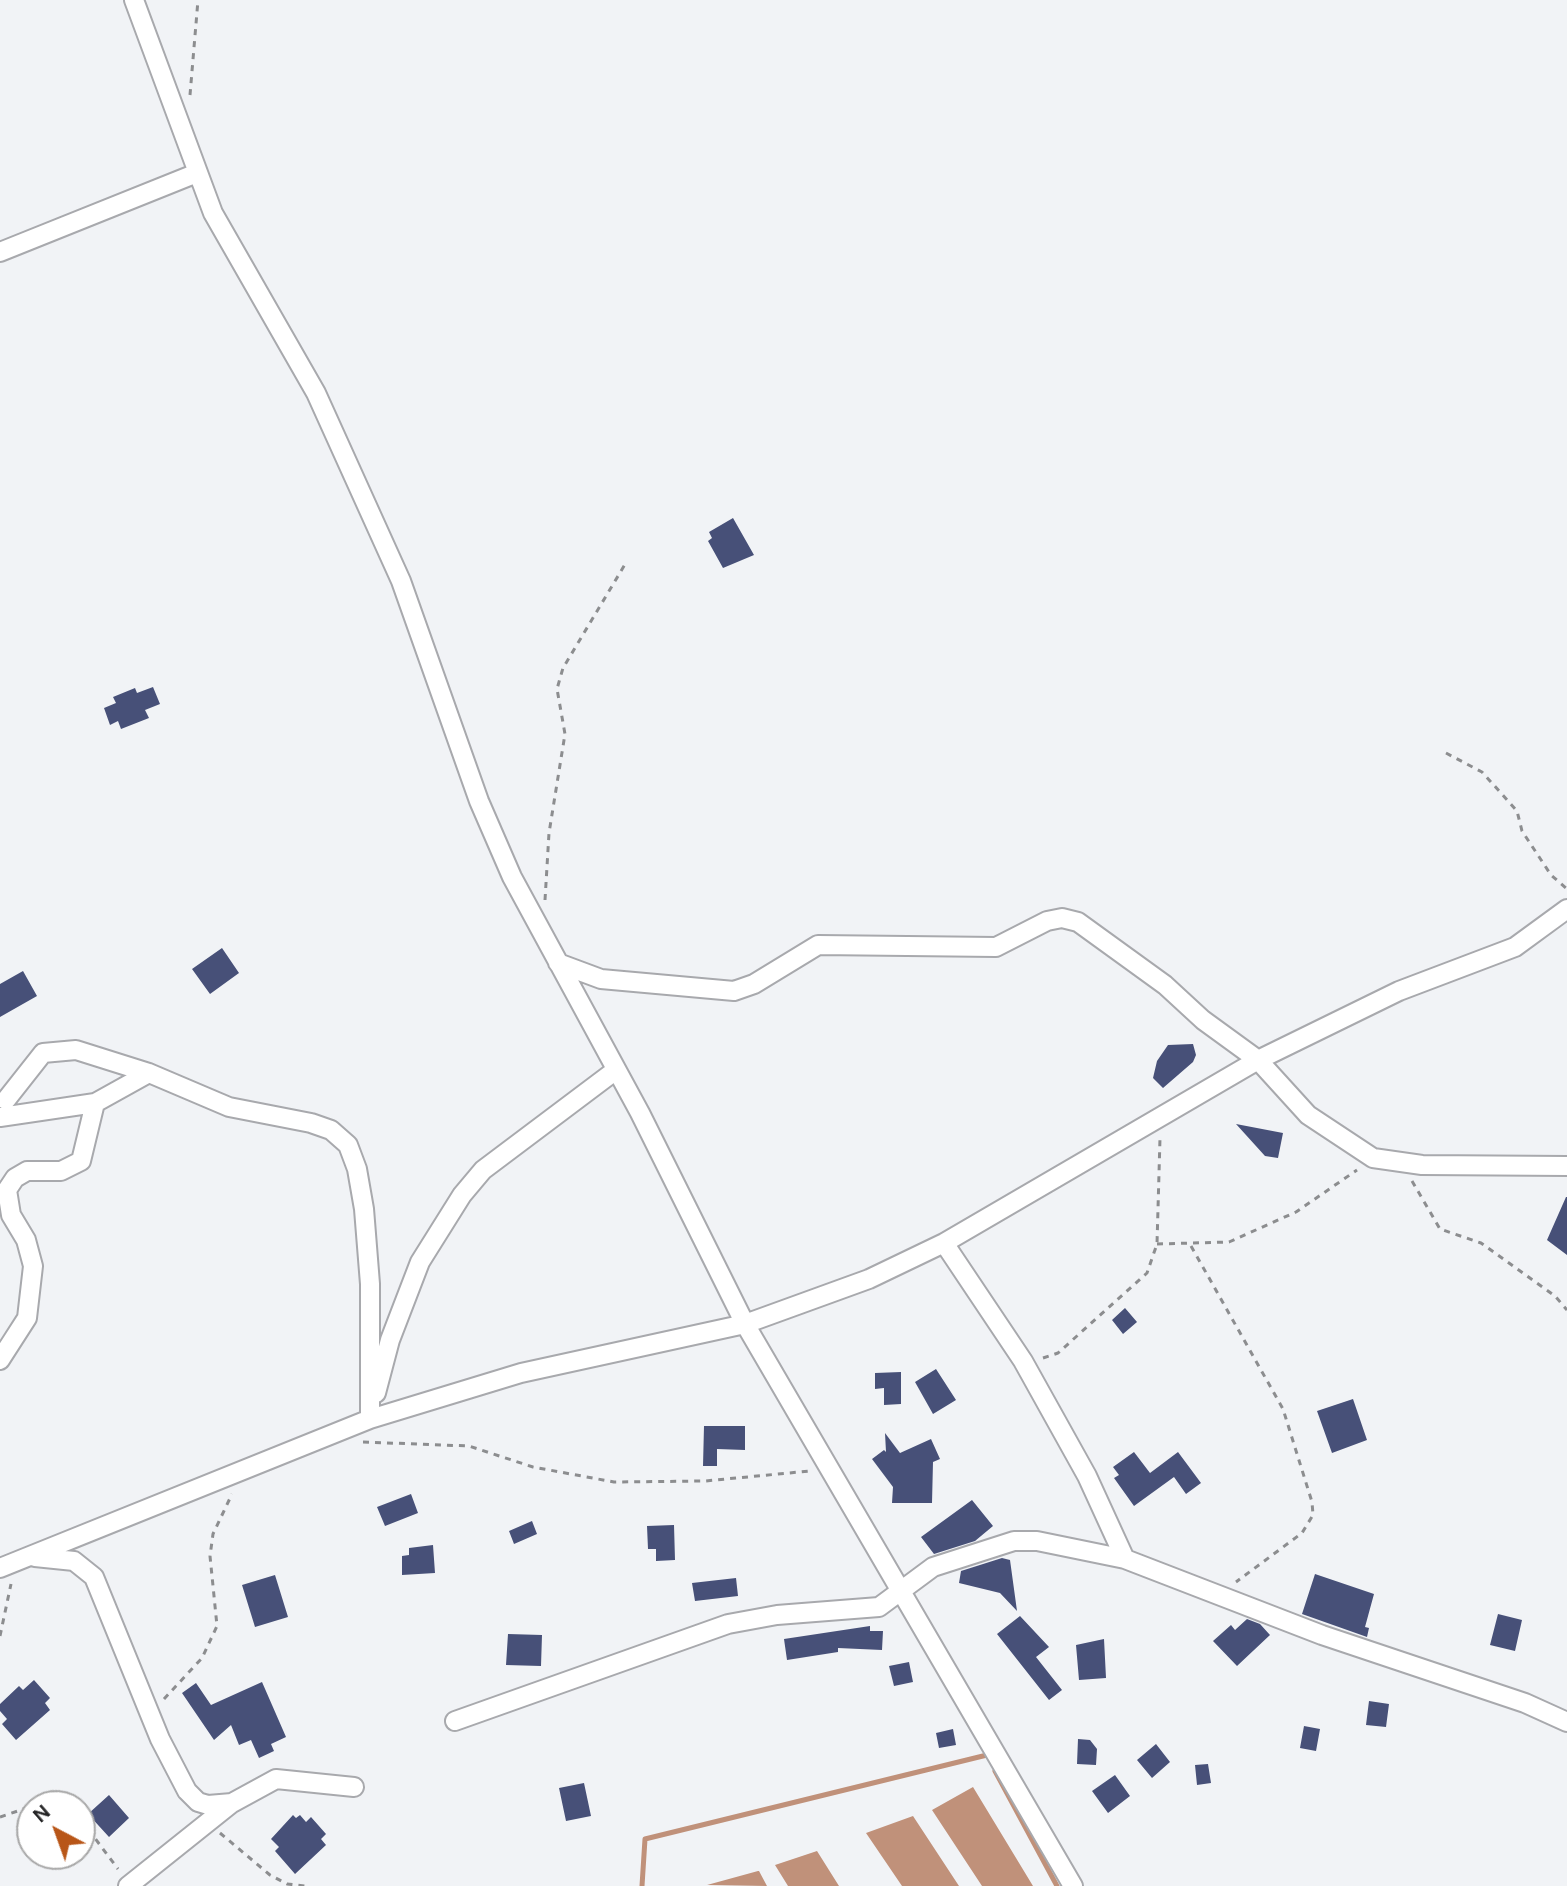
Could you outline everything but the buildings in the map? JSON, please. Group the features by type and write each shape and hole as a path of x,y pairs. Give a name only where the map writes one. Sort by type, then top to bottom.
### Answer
{"street":[{"path":"134,0 197,173 234,252 316,393 401,581 496,843 745,1324 1073,1886"},
{"path":"0,252 197,173"},
{"path":"14,1563 370,1419 521,1373 745,1324 869,1279 944,1243 1258,1060 1399,991 1515,947 1567,909"},
{"path":"558,963 601,979 734,991 754,984 818,945 996,947 1047,921 1062,918 1078,922 1165,985 1203,1020 1258,1060 1308,1115 1373,1158 1401,1162 1567,1166"},
{"path":"5,1106 31,1065 43,1053 57,1049 76,1050 149,1073 229,1107 311,1123 331,1130 348,1145 357,1169 364,1209 370,1284 370,1419"},
{"path":"370,1419 390,1340 420,1262 462,1195 483,1170 616,1070"},
{"path":"5,1106 95,1103 149,1073"},
{"path":"0,1360 27,1318 33,1266 26,1240 11,1215 7,1190 15,1178 27,1171 61,1171 81,1161 95,1103"},
{"path":"944,1243 1023,1361 1087,1476 1125,1559"},
{"path":"455,1721 728,1624 777,1615 873,1608 901,1593 933,1567 1014,1541 1037,1541 1125,1559 1322,1635 1525,1703 1567,1722"},
{"path":"14,1563 74,1561 94,1577 150,1712 187,1791 198,1802 208,1805 232,1803"},
{"path":"129,1885 232,1803 276,1779 354,1787"}],"path":[{"path":"190,97 198,0"},
{"path":"545,907 549,833 565,734 557,689 563,668 627,561"},
{"path":"1446,753 1482,772 1517,811 1522,831 1551,875 1567,889"},
{"path":"1023,1361 1058,1353 1133,1289 1147,1273 1157,1244 1161,1119"},
{"path":"1157,1244 1191,1246 1229,1242 1296,1212 1328,1193 1373,1158"},
{"path":"1401,1162 1440,1229 1481,1243 1555,1296 1567,1310"},
{"path":"1191,1246 1283,1409 1312,1502 1313,1515 1302,1533 1217,1596"},
{"path":"355,1442 469,1446 533,1467 614,1482 705,1481 829,1469"},
{"path":"150,1712 202,1658 217,1626 210,1556 213,1534 232,1495"},
{"path":"0,1636 14,1563"},
{"path":"207,1824 235,1843 270,1875 287,1884 305,1886"},
{"path":"96,1840 129,1885"}],"shaded area":[{"path":"973,1787 1033,1886 982,1886 932,1810"},
{"path":"913,1816 959,1886 902,1886 866,1833"},
{"path":"817,1851 839,1886 788,1886 775,1865"},
{"path":"758,1871 767,1886 707,1885"}],"waterway":[{"path":"642,1886 645,1839 987,1755"},
{"path":"995,1771 1057,1886"}]}
